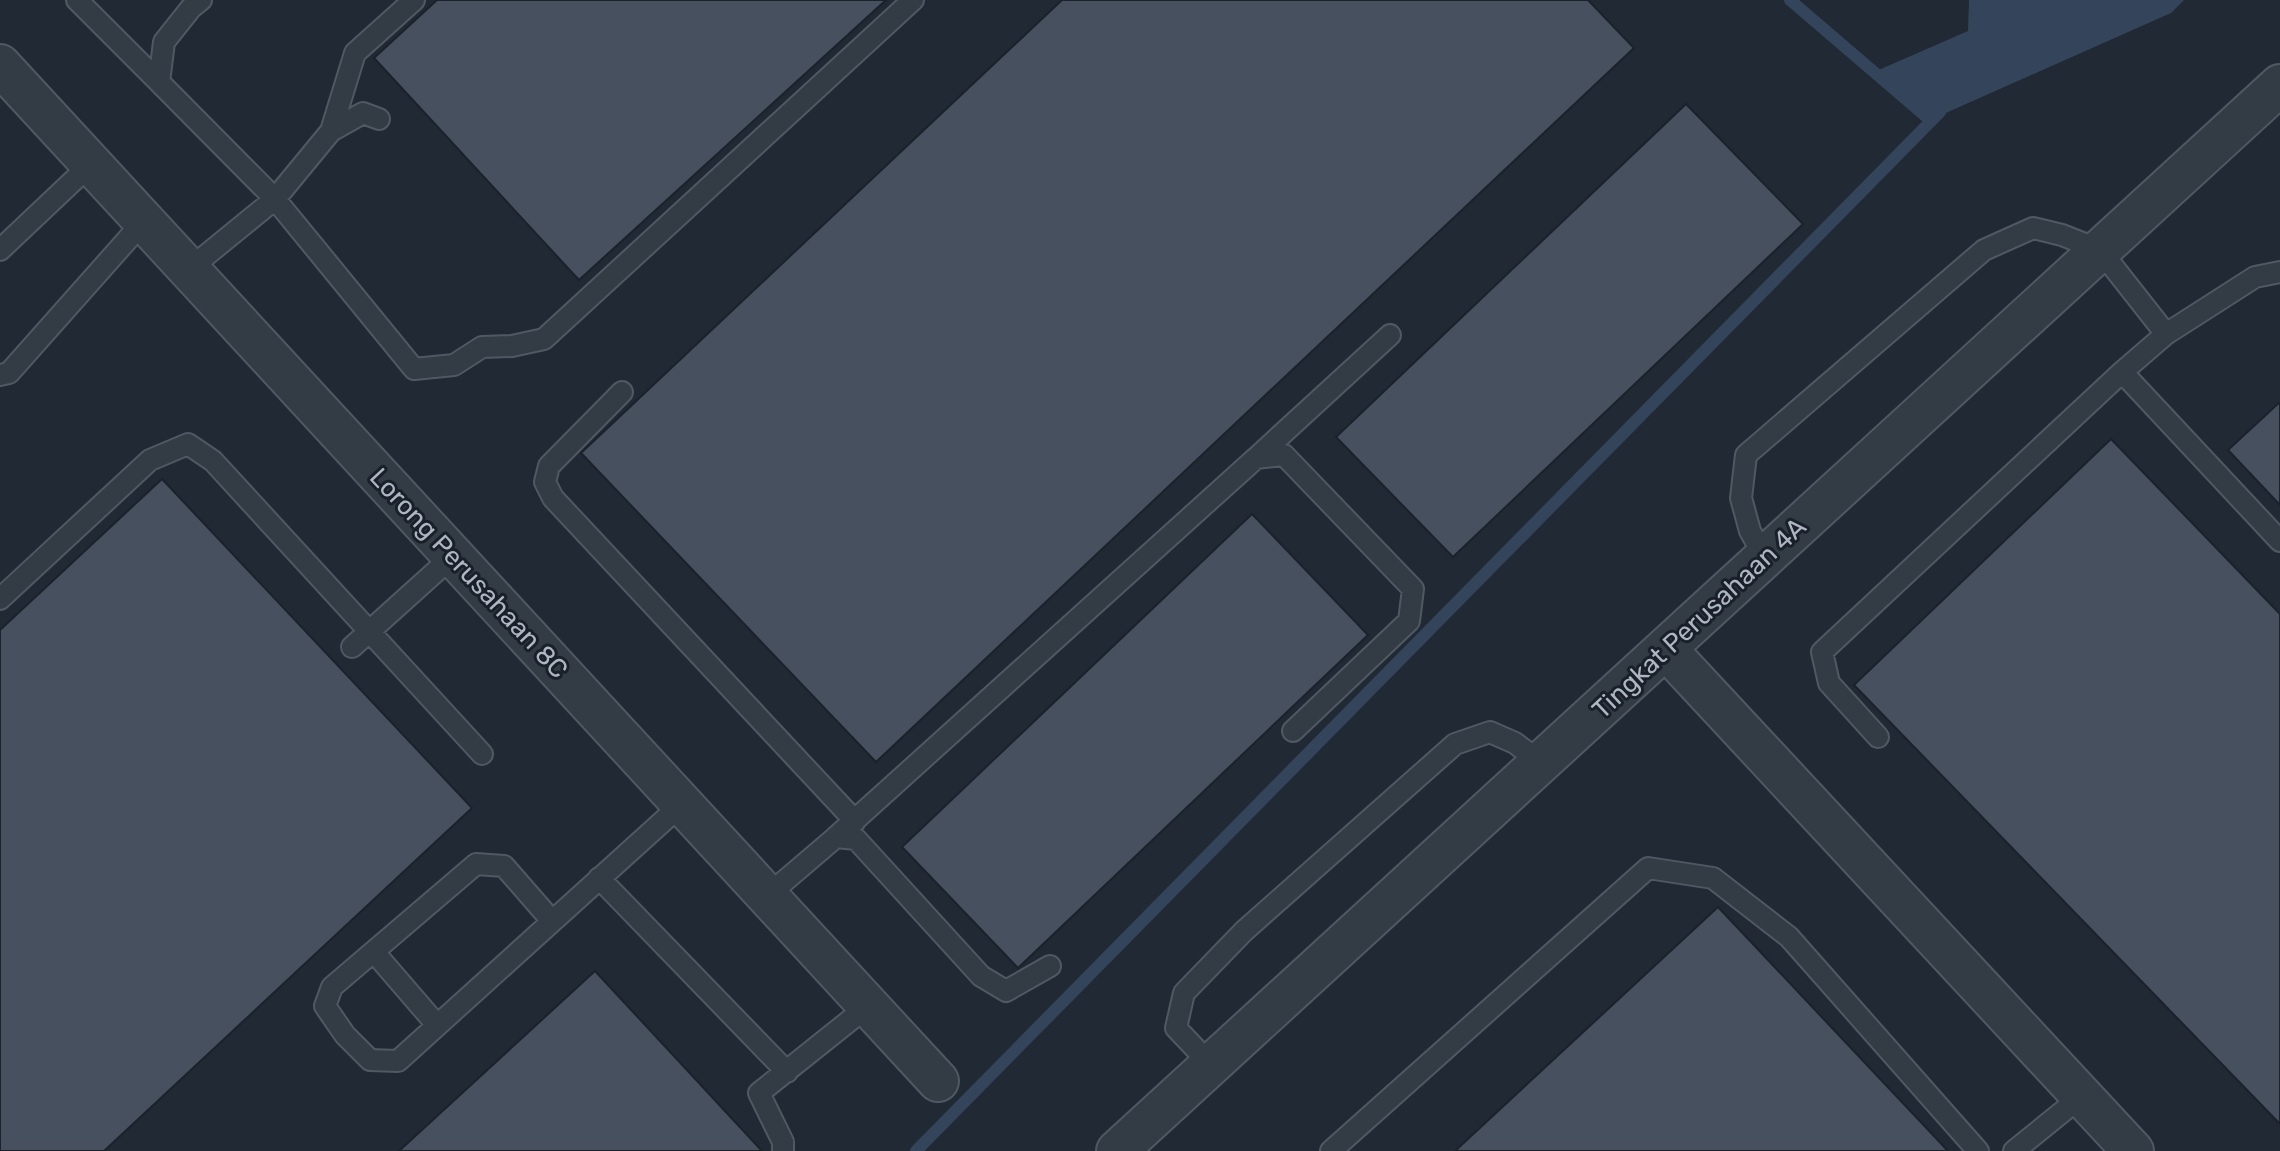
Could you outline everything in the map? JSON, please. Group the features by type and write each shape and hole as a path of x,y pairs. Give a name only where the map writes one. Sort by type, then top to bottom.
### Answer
{"street":[{"name":"Lorong Perusahaan 8C","path":"0,65 938,1081"},
{"name":"Tingkat Perusahaan 4A","path":"1117,1151 2280,85"},
{"path":"1666,649 2133,1151"}],"lane":[{"path":"77,0 275,199 414,369 454,365 482,347 512,346 544,339 913,0"},
{"path":"159,82 164,42 201,0"},
{"path":"331,131 355,53 414,0"},
{"path":"188,270 275,199 331,131 363,113 379,119"},
{"path":"2,245 91,164"},
{"path":"0,375 9,373 144,221"},
{"path":"1765,558 1750,531 1741,498 1746,455 1984,250 2033,228 2100,250 2166,334"},
{"path":"1878,737 1829,683 1822,652 2166,334 2255,277 2280,272"},
{"path":"767,896 855,821 1390,335"},
{"path":"2122,372 2280,541"},
{"path":"622,392 549,466 545,482 553,498 855,821"},
{"path":"0,599 150,460 188,444 213,461 482,754"},
{"path":"1256,458 1284,455 1413,589 1409,621 1293,731"},
{"path":"352,647 453,556"},
{"path":"1211,1065 1176,1028 1184,993 1244,931 1455,744 1490,732 1515,743 1541,763"},
{"path":"552,921 504,866 476,864 332,987 325,1006 345,1035 370,1060 398,1061 682,804"},
{"path":"836,837 856,839 981,976 1006,991 1050,966"},
{"path":"1331,1151 1648,868 1713,878 1789,937 1978,1151"},
{"path":"599,878 787,1072"},
{"path":"374,952 437,1025"},
{"path":"783,1151 783,1142 759,1093 868,1006"},
{"path":"2014,1151 2082,1096"}],"water":[{"path":"1969,0 2184,0 2171,13 1930,120 1874,72 1968,31"}],"building":[{"path":"437,0 886,0 579,280 374,58"},
{"path":"1062,0 1588,0 1634,48 876,762 581,453"},
{"path":"1686,104 1803,224 1453,557 1336,437"},
{"path":"2280,402 2280,505 2228,450"},
{"path":"2111,439 2280,614 2280,1124 1854,685"},
{"path":"162,479 472,808 104,1151 0,1151 0,630"},
{"path":"1252,514 1368,635 1018,968 902,847"},
{"path":"1718,907 1948,1151 1455,1151"},
{"path":"595,971 762,1151 399,1151"}],"waterway":[{"path":"1790,0 1930,120"},
{"path":"916,1151 1940,112"}]}
